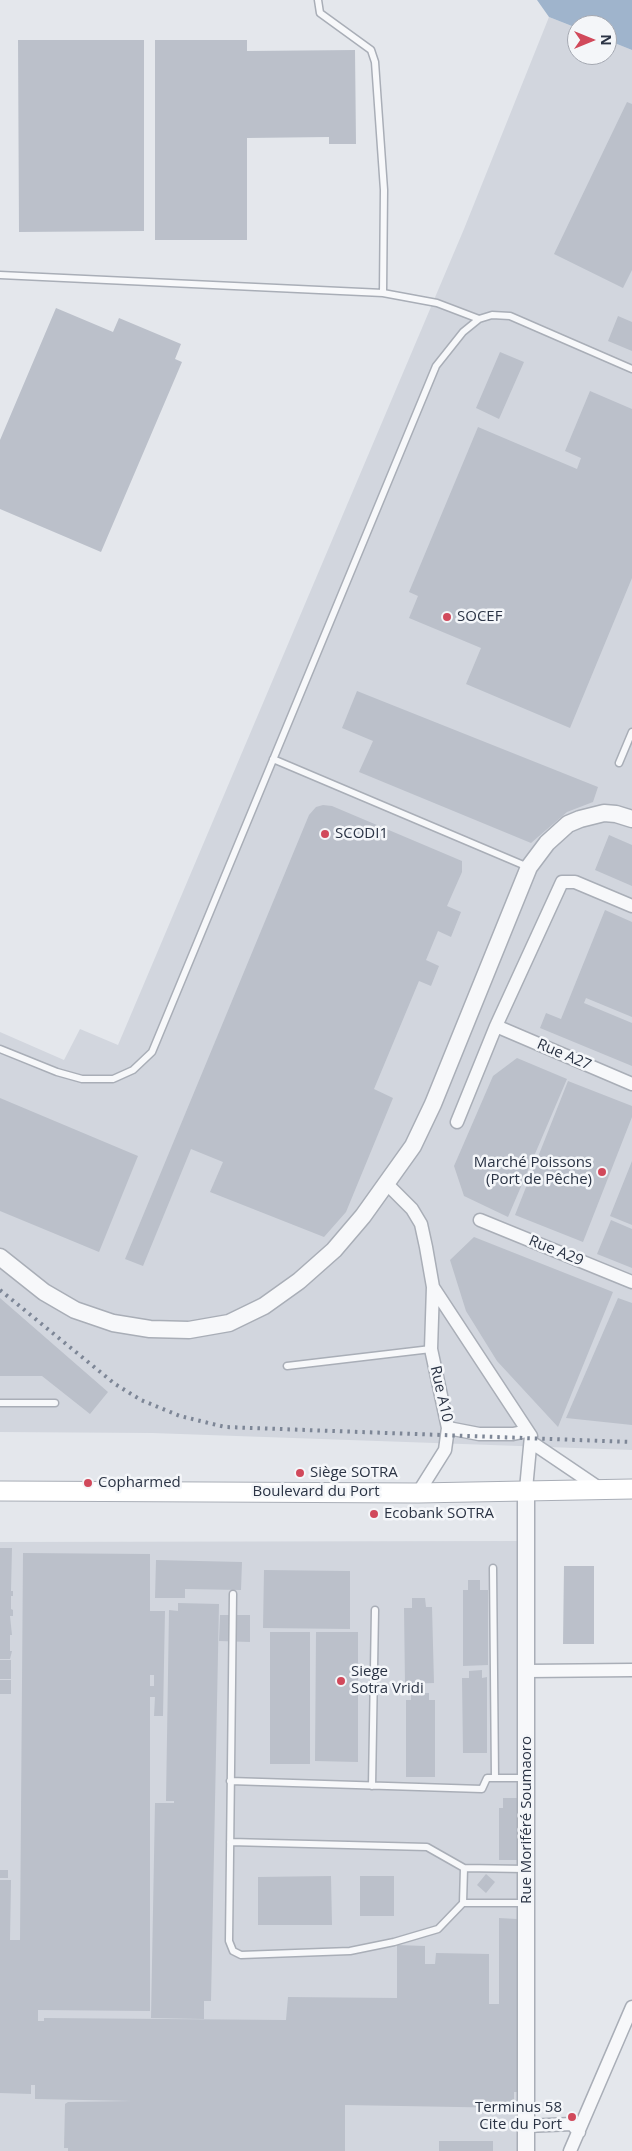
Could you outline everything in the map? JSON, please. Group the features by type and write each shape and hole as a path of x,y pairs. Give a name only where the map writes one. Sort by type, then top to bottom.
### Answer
{"main road":[{"name":"Boulevard du Port","path":"0,1491 418,1493 526,1489 632,1489"}],"street":[{"path":"0,1257 44,1292 75,1310 113,1323 150,1329 189,1330 229,1323 264,1306 300,1281 334,1250 387,1184 413,1146 433,1104 529,867 547,843 568,824 580,819 604,813 616,814 632,819"},
{"path":"457,1122 496,1026 562,882 576,882 632,906"},
{"name":"Rue A27","path":"496,1026 632,1084"},
{"name":"Rue A10","path":"387,1184 412,1209 421,1224 433,1287 430,1349 448,1428 445,1450 418,1493"},
{"name":"Rue A29","path":"480,1220 632,1282"},
{"name":"Rue A10","path":"433,1287 529,1436 599,1488"},
{"path":"448,1428 479,1434 529,1436 526,1489"},
{"name":"Rue Moriféré Soumaoro","path":"526,1489 526,2151"},
{"path":"527,1671 632,1670"},
{"path":"570,2151 632,2008"},
{"path":"526,2126 572,2124 579,2132"}],"lane":[{"path":"318,0 320,13 371,50 375,62 384,190 383,293"},
{"path":"0,275 383,293 437,303 479,319"},
{"path":"0,1049 57,1072 90,1079 113,1079 132,1070 152,1052 436,366 463,332 479,319 492,315 510,316 632,369"},
{"path":"619,763 632,732"},
{"path":"273,759 529,867"},
{"path":"287,1366 430,1349"},
{"path":"0,1403 55,1403"},
{"path":"493,1568 495,1778"},
{"path":"233,1594 229,1941 233,1951 240,1955 350,1951 394,1942 438,1929 463,1903 464,1868"},
{"path":"372,1786 375,1610"},
{"path":"230,1781 482,1789 486,1779 527,1778"},
{"path":"230,1842 428,1847 464,1868 527,1869"},
{"path":"463,1903 527,1903"}],"shaded area":[{"path":"549,17 567,24 567,65 617,65 617,44 632,50 632,1450 152,1433 0,1432 0,1032 64,1060 80,1029 118,1045 464,229"},
{"path":"517,1541 517,2151 0,2151 0,1542"}],"water":[{"path":"537,0 632,0 632,50 617,44 617,15 567,15 567,24 549,17"}],"building":[{"path":"18,40 144,40 144,231 19,232"},
{"path":"155,40 247,40 247,51 355,50 356,144 329,144 329,137 247,138 247,240 155,240"},
{"path":"627,102 632,104 632,270 623,288 554,254"},
{"path":"56,308 113,332 119,318 181,344 175,359 182,362 101,552 0,509 0,440"},
{"path":"618,316 632,322 632,351 608,341"},
{"path":"500,352 524,362 499,419 476,408"},
{"path":"590,391 632,409 632,578 570,728 466,684 481,648 409,618 418,596 409,592 478,427 577,469 581,458 565,451"},
{"path":"357,691 598,787 593,802 567,812 531,843 359,772 373,741 342,728"},
{"path":"323,805 332,806 462,861 462,872 447,906 461,912 451,937 438,931 426,960 439,966 431,986 419,981 374,1089 393,1098 346,1212 324,1237 210,1192 223,1162 191,1149 143,1266 125,1259 309,815 316,807"},
{"path":"609,835 632,845 632,886 595,870"},
{"path":"605,910 632,922 632,1017 586,998 584,1003 632,1023 632,1066 540,1028 546,1013 561,1019"},
{"path":"517,1058 567,1079 508,1217 464,1196 454,1166 493,1076"},
{"path":"568,1081 632,1106 632,1117 583,1242 515,1215"},
{"path":"0,1098 138,1156 99,1252 0,1211"},
{"path":"632,1161 632,1225 610,1216"},
{"path":"611,1220 632,1229 632,1268 597,1254"},
{"path":"474,1237 613,1292 558,1427 497,1361 466,1311 450,1260"},
{"path":"0,1298 108,1392 90,1414 42,1376 0,1376"},
{"path":"618,1298 632,1303 632,1425 566,1418"},
{"path":"0,1548 12,1548 11,1591 13,1591 13,1596 11,1596 11,1609 13,1610 13,1616 10,1616 12,1635 10,1635 10,1651 12,1651 10,1659 0,1659"},
{"path":"23,1553 150,1554 150,1611 165,1611 163,1716 154,1716 155,1697 150,1697 150,2011 38,2010 38,2021 44,2021 44,2018 286,2020 288,1997 397,1998 397,1945 425,1946 425,1964 435,1964 436,1953 489,1954 489,2004 499,2004 499,1918 517,1919 518,2092 514,2092 514,2108 345,2105 345,2151 68,2151 68,2148 64,2148 65,2104 68,2102 132,2101 35,2099 35,2085 31,2085 31,2094 0,2093 0,1880 11,1880 10,1940 20,1940","holes":["150,1675 154,1675 154,1686 150,1686"]},
{"path":"156,1560 242,1562 241,1590 185,1589 185,1598 155,1598"},
{"path":"564,1566 594,1566 594,1644 563,1644"},
{"path":"264,1570 350,1571 350,1629 263,1628"},
{"path":"468,1580 480,1580 480,1590 488,1590 488,1665 463,1666 463,1590 468,1590"},
{"path":"412,1598 425,1598 426,1607 432,1607 434,1683 405,1684 404,1608 412,1608"},
{"path":"178,1603 219,1604 211,2001 204,2001 204,2019 151,2018 155,1803 174,1803 174,1801 166,1801 169,1610 178,1611"},
{"path":"220,1615 250,1615 250,1642 219,1641"},
{"path":"270,1632 310,1632 310,1764 270,1764"},
{"path":"316,1632 358,1632 358,1762 315,1761"},
{"path":"0,1660 11,1660 11,1679 0,1679"},
{"path":"482,1670 482,1678 487,1677 487,1753 463,1753 462,1678 469,1678 469,1671"},
{"path":"0,1680 11,1680 11,1694 0,1694"},
{"path":"411,1693 429,1693 429,1700 435,1700 435,1777 406,1777 406,1700 411,1700"},
{"path":"503,1798 517,1798 517,1860 499,1860 499,1808 503,1808"},
{"path":"0,1870 8,1870 8,1878 0,1878"},
{"path":"486,1874 495,1882 486,1893 477,1885"},
{"path":"331,1876 332,1925 258,1925 258,1877"},
{"path":"360,1876 394,1876 394,1916 360,1916"},
{"path":"439,2141 493,2141 493,2151 439,2151"}],"railway":[{"path":"0,1290 115,1384 141,1400 180,1416 225,1427 632,1442"}],"place":[{"name":"SOCEF","path":"447,617"},
{"name":"SCODI1","path":"325,834"},
{"name":"Marché Poissons (Port de Pêche)","path":"602,1172"},
{"name":"Siège SOTRA","path":"300,1473"},
{"name":"Copharmed","path":"88,1483"},
{"name":"Ecobank SOTRA","path":"374,1514"},
{"name":"Siege Sotra Vridi","path":"341,1681"},
{"name":"Terminus 58 Cite du Port","path":"572,2117"}]}
